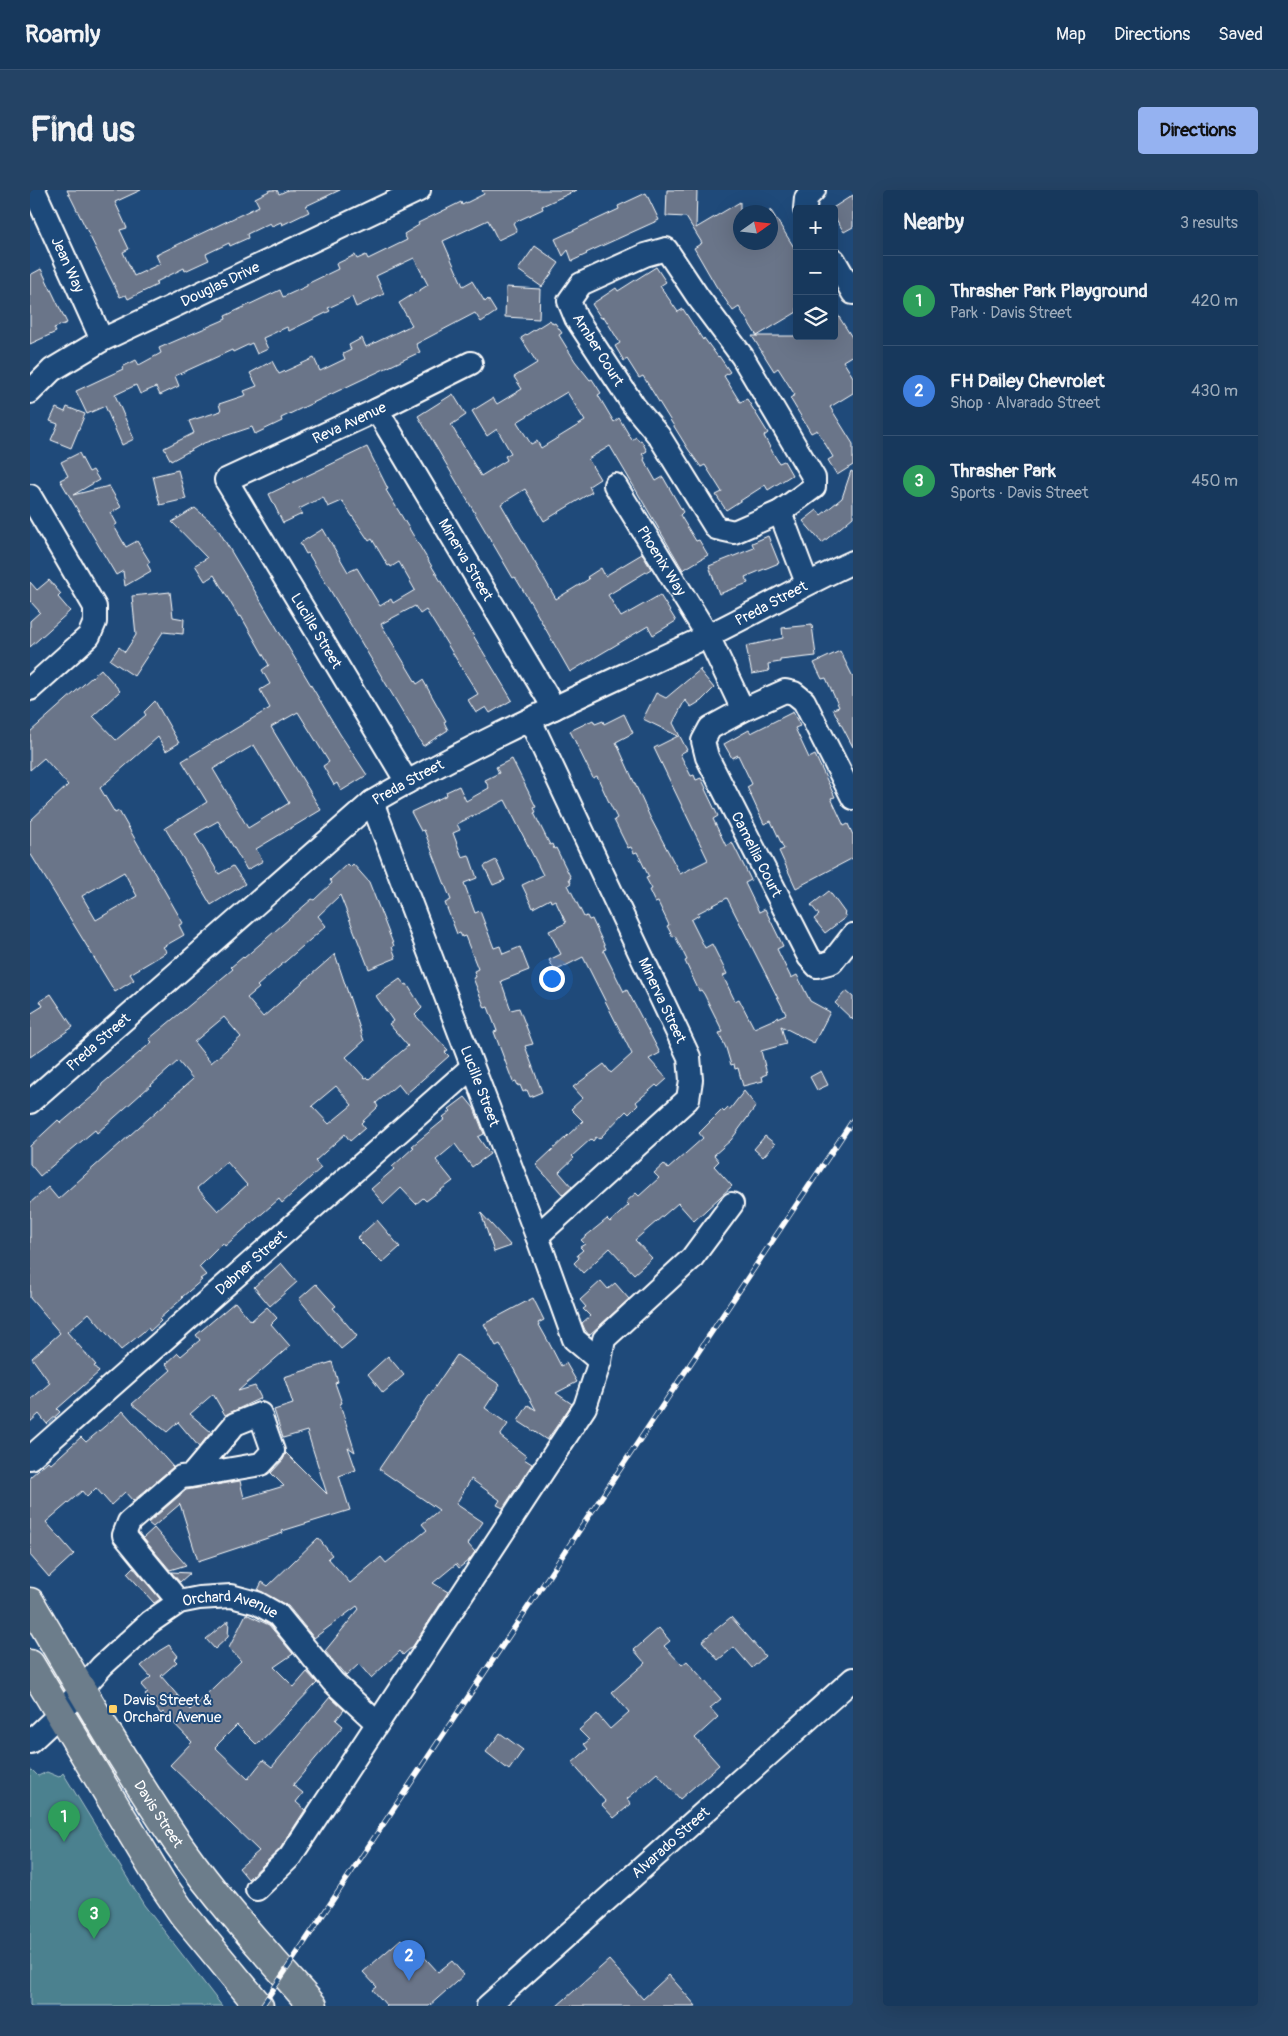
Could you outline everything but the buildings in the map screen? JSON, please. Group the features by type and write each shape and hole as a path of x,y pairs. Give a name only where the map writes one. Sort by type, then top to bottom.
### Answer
{"main road":[{"name":"Davis Street","path":"30,1602 180,1846 222,1902 313,2006"},
{"path":"30,1664 183,1914 259,2006"}],"street":[{"name":"Jean Way","path":"34,190 102,340"},
{"name":"Douglas Drive","path":"30,392 52,370 102,340 419,190"},
{"path":"805,205 806,198 814,190"},
{"name":"Amber Court","path":"666,249 698,297 742,356 814,478 814,487 780,512 734,532 716,528 659,436 634,406 576,318 569,301 581,284 645,255 666,249"},
{"path":"838,267 853,293"},
{"name":"Reva Avenue","path":"226,480 377,410 471,363"},
{"name":"Minerva Street","path":"377,410 554,708"},
{"name":"Lucille Street","path":"226,480 407,782"},
{"name":"Phoenix Way","path":"614,485 708,636"},
{"path":"30,496 94,607 95,622 89,636 30,689"},
{"path":"780,512 807,583"},
{"name":"Preda Street","path":"30,1102 372,802 407,782 554,708 708,636 807,583 853,562"},
{"path":"708,636 743,710"},
{"name":"Camellia Court","path":"853,798 804,701 794,692 785,691 743,710 710,728 704,741 707,757 809,957 817,966 832,962 853,935"},
{"name":"Minerva Street","path":"530,720 688,1057 691,1080 688,1099 537,1236"},
{"name":"Lucille Street","path":"372,802 537,1236 574,1339 600,1361"},
{"name":"Dabner Street","path":"30,1458 472,1067"},
{"path":"257,1889 290,1857 585,1407 600,1361 604,1339 692,1258 732,1204"},
{"path":"179,1602 124,1534 129,1522 181,1477 191,1476"},
{"name":"Orchard Avenue","path":"30,1742 60,1714 102,1666 126,1643 179,1602 200,1598 231,1596 257,1603 277,1614 333,1682 377,1722"},
{"name":"Alvarado Street","path":"488,2006 853,1679"}],"green space":[{"path":"32,1770 38,1776 47,1772 59,1777 63,1773 144,1905 222,2006 30,2006 30,1771"}],"railway":[{"path":"262,2006 853,1120"}],"place":[{"name":"Davis Street & Orchard Avenue","path":"113,1709"},
{"name":"Thrasher Park Playground","path":"64,1842"},
{"name":"Thrasher Park","path":"94,1939"},
{"name":"FH Dailey Chevrolet","path":"409,1981"}]}
